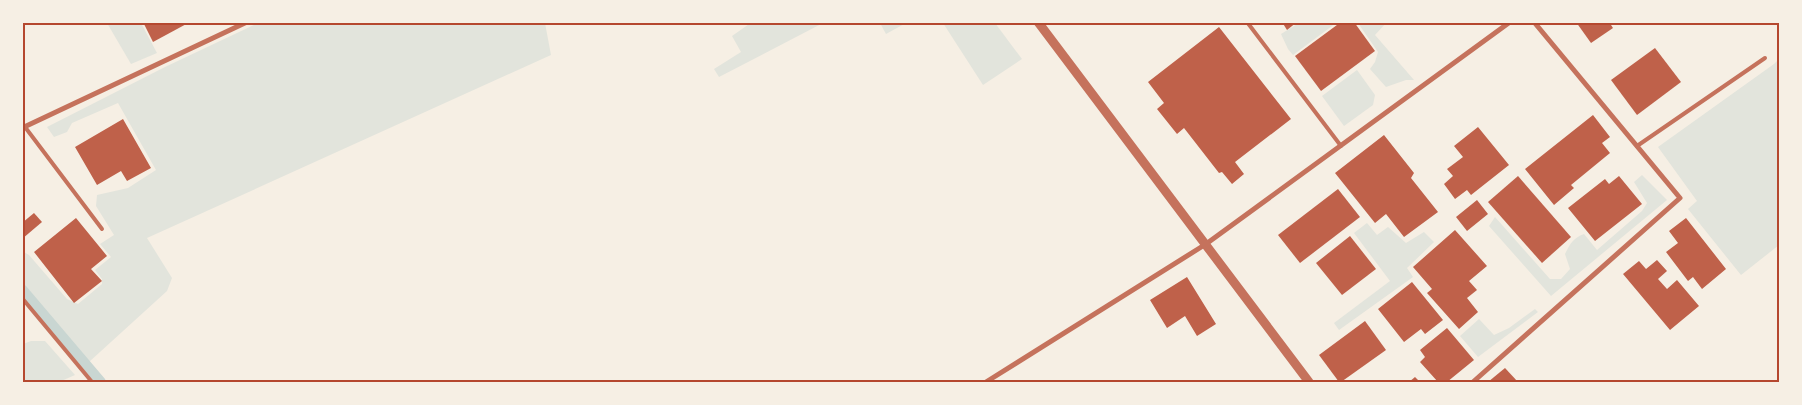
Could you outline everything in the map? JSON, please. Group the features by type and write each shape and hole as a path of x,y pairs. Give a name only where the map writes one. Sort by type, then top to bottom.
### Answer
{"street":[{"path":"24,128 247,22"},
{"path":"1038,22 1309,382"},
{"path":"1473,382 1680,198 1534,22"},
{"path":"986,382 1206,244 1506,23"}],"lane":[{"path":"1247,22 1341,146"},
{"path":"1637,146 1765,58"},
{"path":"24,128 102,229"},
{"path":"22,298 92,382"}],"shaded area":[{"path":"752,22 823,23 719,77 714,69 741,52 732,36"},
{"path":"107,23 141,23 157,53 131,64"},
{"path":"258,23 545,23 551,55 147,238 172,278 167,291 89,362 23,283 22,251 29,255 67,299 78,304 102,284 102,279 95,270 111,257 100,244 114,235 96,206 97,195 128,188 156,170 118,103 72,123 67,132 54,137 47,127 165,67"},
{"path":"880,23 906,23 886,34"},
{"path":"943,23 995,23 1022,59 983,85"},
{"path":"1299,23 1336,23 1293,55 1281,34"},
{"path":"1358,23 1386,23 1375,35 1414,80 1406,80 1386,87 1370,69 1375,62 1378,52"},
{"path":"1779,59 1779,245 1741,275 1688,209 1697,201 1658,147"},
{"path":"1357,70 1375,95 1373,105 1344,126 1322,96"},
{"path":"1642,175 1667,200 1551,296 1489,226 1495,217 1550,279 1561,279 1570,269 1565,254 1574,239 1584,234 1597,250 1642,211 1647,203 1634,182"},
{"path":"1367,223 1377,235 1388,227 1406,243 1424,232 1434,242 1407,268 1413,277 1339,330 1334,323 1390,281 1354,233"},
{"path":"1535,309 1538,312 1478,357 1460,336 1479,319 1494,335 1509,328"},
{"path":"31,341 45,341 75,375 59,382 23,382 23,344"}],"building":[{"path":"143,22 190,22 153,42"},
{"path":"1282,22 1297,22 1287,30"},
{"path":"1341,22 1354,22 1375,51 1321,91 1295,56"},
{"path":"1576,22 1609,22 1613,28 1591,43"},
{"path":"1219,27 1291,119 1235,162 1244,174 1232,184 1222,172 1219,173 1184,128 1177,134 1157,109 1164,103 1148,82"},
{"path":"1655,48 1681,82 1637,115 1611,80"},
{"path":"1593,115 1610,137 1602,143 1610,153 1571,185 1574,188 1554,205 1525,169"},
{"path":"123,119 151,168 127,181 121,171 97,185 75,147"},
{"path":"1478,127 1509,165 1471,195 1467,190 1455,199 1444,184 1453,176 1447,169 1463,157 1454,146"},
{"path":"1384,135 1414,173 1411,178 1438,212 1404,237 1386,214 1375,223 1335,173"},
{"path":"1518,176 1571,237 1542,263 1488,202"},
{"path":"1619,176 1642,204 1595,241 1568,208 1605,179 1609,184"},
{"path":"1338,189 1360,217 1300,263 1278,235"},
{"path":"1477,200 1488,214 1467,231 1456,217"},
{"path":"34,213 42,222 22,239 22,223"},
{"path":"76,218 107,256 91,269 102,281 74,303 34,252"},
{"path":"1686,218 1726,269 1702,289 1693,277 1688,281 1666,252 1678,243 1669,231"},
{"path":"1455,230 1487,266 1469,281 1477,290 1467,298 1478,312 1459,329 1427,293 1432,289 1413,267"},
{"path":"1350,236 1376,269 1342,295 1316,263"},
{"path":"1657,260 1667,271 1658,279 1667,289 1677,280 1699,306 1670,330 1623,274 1639,261 1646,269"},
{"path":"1187,277 1216,324 1197,336 1185,316 1167,328 1150,300"},
{"path":"1412,282 1443,320 1425,334 1421,329 1404,342 1378,309"},
{"path":"1365,321 1386,350 1339,382 1319,355"},
{"path":"1447,328 1474,360 1447,382 1438,382 1420,362 1425,357 1420,350"},
{"path":"1505,368 1518,382 1488,382"},
{"path":"1415,377 1420,382 1409,382"}],"waterway":[{"path":"22,289 101,382"}]}
